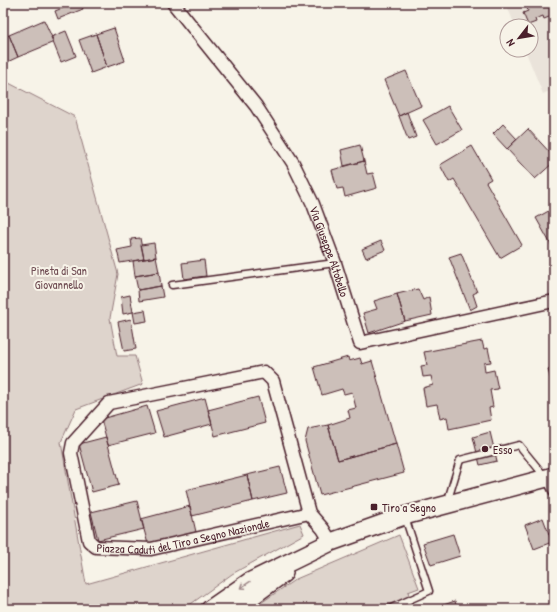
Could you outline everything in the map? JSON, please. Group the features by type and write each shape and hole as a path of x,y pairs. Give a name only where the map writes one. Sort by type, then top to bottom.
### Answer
{"main road":[{"path":"210,609 250,582 324,545 404,516 550,476"},
{"path":"235,609 324,545"}],"street":[{"name":"Via Giuseppe Altobello","path":"173,3 256,106 293,163 313,204 360,343 554,302"},
{"name":"Piazza Caduti del Tiro a Segno Nazionale","path":"309,514 151,549 96,547 89,541 71,453 73,443 109,403 264,372 274,381 309,514 324,530 324,545"}],"lane":[{"path":"172,285 334,263"},
{"path":"446,504 460,460 519,445 550,476 554,495"},
{"path":"389,609 429,591 404,516"}],"shaded area":[{"path":"506,3 554,3 554,89 543,94 528,58 539,58 539,18 512,18"}],"green space":[{"name":"Pineta di San Giovannello","path":"3,80 75,117 118,274 110,318 117,356 135,356 143,384 76,409 61,442 86,584 300,524 304,534 232,574 184,609 3,609"},
{"path":"399,535 419,588 408,592 414,609 252,609 296,579"}],"building":[{"path":"75,3 81,3 83,9 58,19 55,11"},
{"path":"520,3 554,3 554,15 544,19 543,16 538,18 525,18 523,13 528,11 526,5 521,6"},
{"path":"44,20 54,42 18,57 9,35"},
{"path":"114,28 125,61 107,67 96,34"},
{"path":"66,31 76,56 61,62 51,37"},
{"path":"96,34 107,67 91,73 79,40"},
{"path":"9,35 18,57 3,64 3,38"},
{"path":"406,71 421,106 399,116 384,80"},
{"path":"448,106 462,130 437,144 423,120"},
{"path":"407,112 416,137 408,140 399,116"},
{"path":"503,124 517,139 507,149 493,134"},
{"path":"528,129 554,157 554,162 535,179 507,149"},
{"path":"360,145 364,161 344,166 341,150"},
{"path":"472,146 491,179 486,182 522,245 500,258 454,179 449,182 440,165"},
{"path":"364,161 367,174 373,173 377,188 345,197 343,188 337,189 332,170"},
{"path":"554,208 554,250 536,218"},
{"path":"140,238 144,259 120,263 117,250 132,247 131,239"},
{"path":"381,241 385,250 366,258 362,249"},
{"path":"154,243 156,257 144,259 141,245"},
{"path":"461,253 477,292 473,294 477,306 470,310 449,257"},
{"path":"156,257 159,272 135,276 133,261"},
{"path":"204,260 206,276 184,279 182,263"},
{"path":"159,272 161,286 138,290 135,276"},
{"path":"161,286 163,297 139,301 138,290"},
{"path":"418,289 423,300 429,297 432,315 405,321 397,294"},
{"path":"397,294 405,321 369,333 363,313 377,309 374,301"},
{"path":"130,295 133,312 123,314 121,297"},
{"path":"145,310 147,321 135,323 133,312"},
{"path":"131,319 136,349 124,351 118,322"},
{"path":"482,341 484,349 488,348 491,362 484,363 485,372 494,370 498,389 490,390 493,407 489,408 491,420 449,429 447,417 440,419 437,404 426,406 423,388 433,385 431,376 423,377 421,366 427,365 424,352"},
{"path":"348,357 349,361 360,358 362,364 372,361 396,444 338,460 328,425 350,418 348,410 356,408 352,392 344,394 342,389 322,395 314,367"},
{"path":"554,368 554,390 548,370"},
{"path":"258,397 265,423 215,436 208,410"},
{"path":"205,398 212,424 164,437 156,411"},
{"path":"147,406 155,433 108,445 101,419"},
{"path":"328,425 338,460 396,444 404,473 320,495 305,441 308,429"},
{"name":"Esso","path":"490,432 497,461 480,465 473,437"},
{"path":"106,437 119,485 92,492 79,444"},
{"path":"280,467 287,493 253,501 247,475"},
{"path":"247,475 253,501 192,516 186,490"},
{"path":"137,501 144,529 98,540 91,512"},
{"path":"190,506 196,532 148,544 141,519"},
{"path":"543,518 552,542 534,549 525,525"},
{"path":"453,534 460,556 431,565 423,543"},
{"path":"455,601 457,609 432,609"}],"place":[{"name":"Esso","path":"485,449"},
{"name":"Tiro a Segno","path":"374,507"}]}
